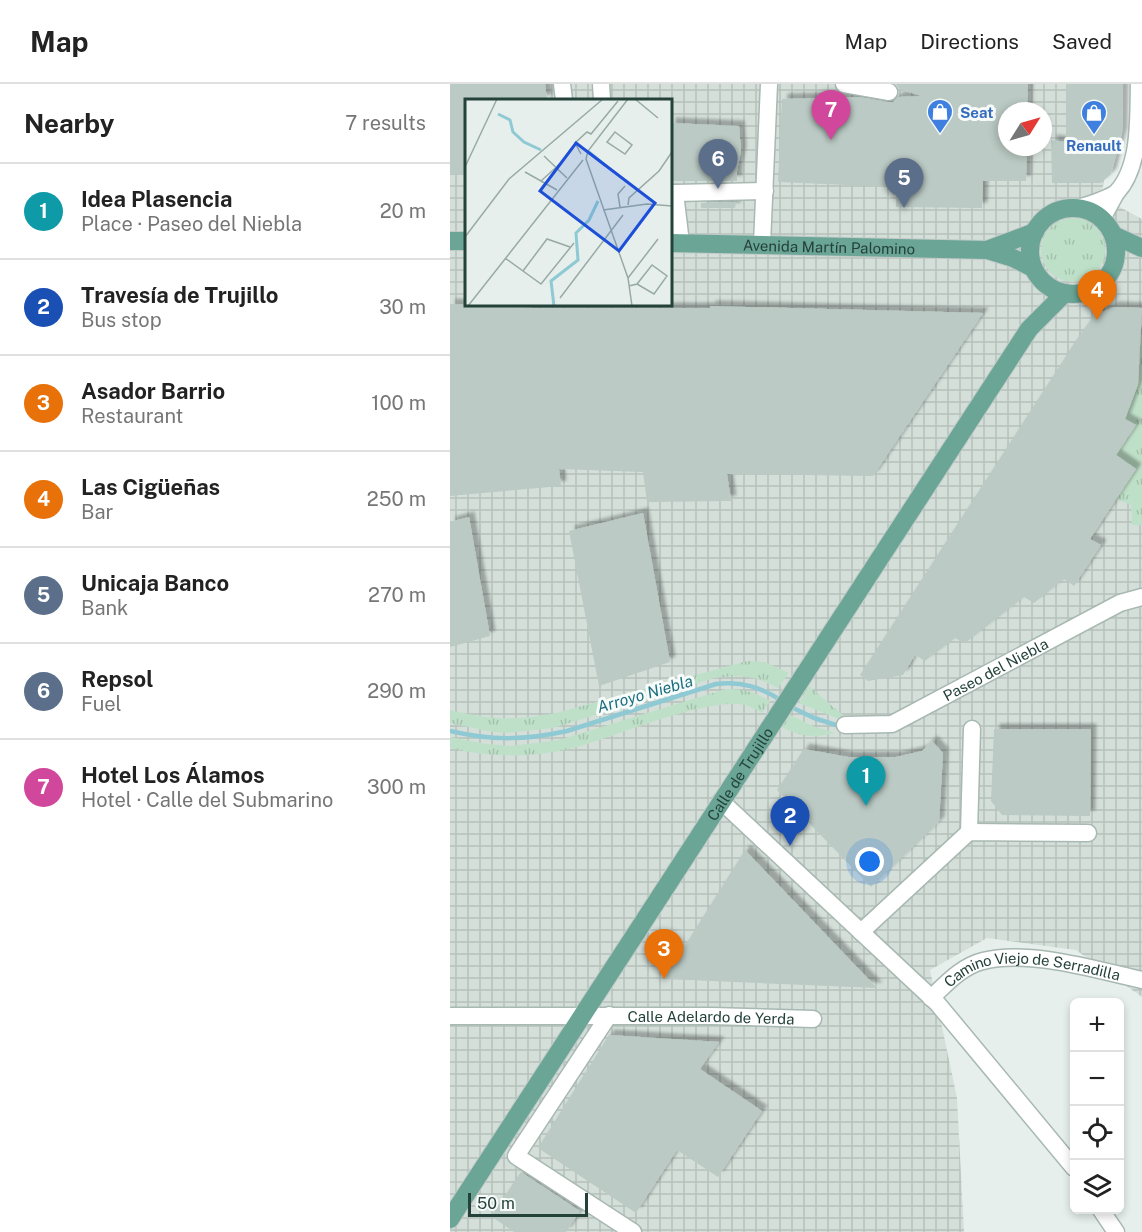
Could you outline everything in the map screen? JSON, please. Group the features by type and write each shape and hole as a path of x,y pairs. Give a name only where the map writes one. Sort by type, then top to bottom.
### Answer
{"main road":[{"path":"1078,208 1102,219 1113,235 1116,249 1114,263 1103,282 1092,290 1079,294 1054,290 1045,283 1033,267 1030,256 1031,243 1042,221 1052,213 1078,208"},
{"name":"Avenida Martín Palomino","path":"987,250 1035,232"},
{"path":"1113,235 1142,248"},
{"name":"Avenida Martín Palomino","path":"676,243 987,250 1033,267"},
{"path":"1114,263 1142,255"},
{"path":"1029,329 1045,283"},
{"path":"1029,329 1065,293"},
{"name":"Calle de Trujillo","path":"450,1219 1029,329"}],"street":[{"path":"562,84 564,99"},
{"path":"601,84 602,99"},
{"path":"762,244 769,84"},
{"path":"844,84 889,92"},
{"path":"1102,219 1127,176 1135,153 1139,84"},
{"path":"676,243 673,195 765,191"},
{"path":"1078,208 1116,193"},
{"name":"Paseo del Niebla","path":"845,725 892,724 1120,603 1142,597"},
{"path":"969,832 972,729"},
{"path":"721,801 931,998 1070,1163"},
{"path":"861,932 969,832 1088,833"},
{"name":"Camino Viejo de Serradilla","path":"931,998 960,972 982,961 1007,957 1048,960 1142,980"},
{"path":"450,1016 583,1016"},
{"name":"Calle Adelardo de Yerda","path":"583,1016 813,1019"},
{"path":"609,1016 516,1156 633,1232"},
{"path":"1104,1214 1116,1232"}],"shaded area":[{"path":"450,84 1122,84 1101,197 1142,219 1142,997 1076,950 987,938 930,970 957,1098 964,1232 450,1232"}],"green space":[{"path":"1067,218 1079,218 1096,227 1103,238 1105,250 1103,262 1096,273 1079,282 1067,282 1055,277 1046,268 1041,256 1041,244 1046,232 1055,223"},
{"path":"1142,320 1142,525 1132,525 1131,505 1117,499 1136,469 1116,455 1136,426 1125,419 1138,384"},
{"path":"747,661 765,662 789,673 778,688 747,677 714,678 553,728 506,733 450,723 450,710 503,718 541,716"},
{"path":"809,686 845,717 844,721 799,703"},
{"path":"726,689 749,692 770,701 762,713 745,705 729,704 709,707 662,719 562,751 530,755 497,755 450,748 450,737 510,746 559,740"},
{"path":"790,715 835,733 808,736 795,733 782,727"}],"building":[{"path":"450,84 545,84 547,99 465,99 465,173 450,175"},
{"path":"896,84 1028,84 1027,102 998,102 998,156 1027,156 1026,181 983,181 982,208 896,207 896,187 778,182 782,99 860,97 893,102 898,97 922,96 899,89"},
{"name":"Renault","path":"1066,84 1123,84 1122,133 1111,174 1101,183 1052,183 1052,140 1066,142"},
{"path":"672,123 739,126 741,151 737,181 672,181"},
{"path":"736,202 735,208 701,208 701,203"},
{"path":"450,304 533,308 710,308 710,306 983,313 873,476 727,474 731,501 647,502 643,472 559,469 561,486 450,496"},
{"path":"1114,307 1142,308 1138,384 1125,419 1136,425 1116,455 1136,469 1090,539 1101,545 1074,586 1064,579 1034,603 1024,597 965,643 955,638 925,661 915,655 903,675 868,681 860,675 1075,342 1094,315"},
{"path":"643,513 670,662 599,686 569,531"},
{"path":"469,517 490,636 450,647 450,522"},
{"path":"994,729 1091,729 1090,816 1002,815 991,801"},
{"path":"932,741 943,753 939,822 871,887 777,790 804,749 848,757 896,757 922,751"},
{"path":"745,850 877,988 664,979"},
{"path":"609,1035 719,1042 700,1069 762,1111 718,1177 677,1150 636,1213 538,1148"},
{"path":"521,1172 580,1211 566,1232 514,1232 491,1216"}],"waterway":[{"name":"Arroyo Niebla","path":"450,731 495,738 523,738 552,734 716,684 734,683 750,686 782,701"},
{"name":"Arroyo Niebla","path":"789,706 814,718 839,726"}],"place":[{"name":"Seat","path":"940,135"},
{"name":"Renault","path":"1094,136"},
{"name":"Hotel Los Álamos","path":"831,140"},
{"name":"Repsol","path":"718,189"},
{"name":"Unicaja Banco","path":"904,208"},
{"name":"Las Cigüeñas","path":"1097,320"},
{"name":"Idea Plasencia","path":"866,806"},
{"name":"Travesía de Trujillo","path":"790,846"},
{"name":"Asador Barrio","path":"664,979"}]}
